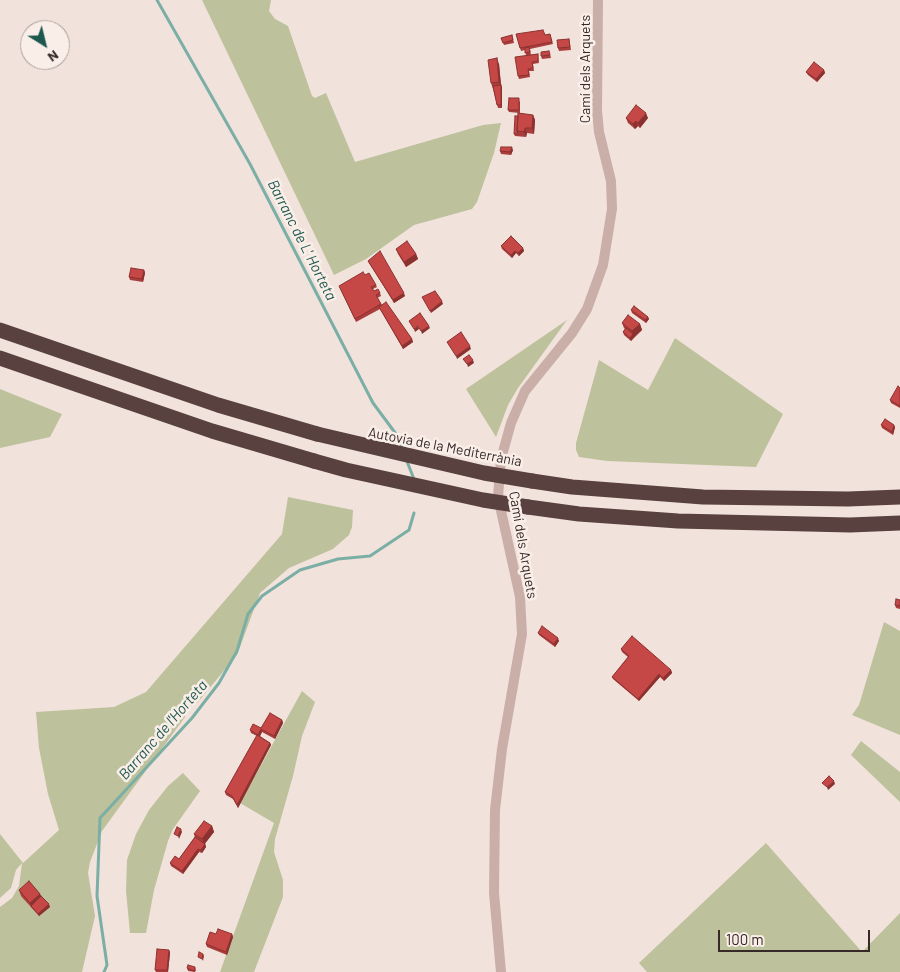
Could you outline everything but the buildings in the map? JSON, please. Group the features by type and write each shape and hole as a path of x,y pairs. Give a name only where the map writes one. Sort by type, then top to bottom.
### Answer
{"highway":[{"name":"Autovia de la Mediterrània","path":"0,330 218,406 317,434 484,473 572,487 703,497 848,499 900,497"},
{"path":"0,358 212,431 314,461 483,500 579,514 678,521 850,525 900,523"}],"street":[{"name":"Camí dels Arquets","path":"501,972 494,893 495,810 502,749 522,634 520,597 498,497 501,459 511,423 526,391 572,333 586,309 604,265 612,209 611,181 599,132 597,110 598,0"}],"green space":[{"path":"202,0 271,0 269,11 275,19 288,26 312,96 315,98 326,93 355,162 483,125 501,123 494,153 477,202 472,209 414,225 366,259 334,275"},
{"path":"567,320 518,388 508,405 496,437 466,389"},
{"path":"675,338 783,414 756,467 607,461 579,457 576,443 599,360 648,390"},
{"path":"0,389 62,414 50,437 0,448"},
{"path":"288,497 353,510 352,527 349,535 333,549 289,568 260,593 237,655 198,702 186,709 185,717 102,831 90,862 88,873 95,916 82,972 0,972 0,907 12,898 19,886 22,863 16,870 11,888 0,898 0,834 23,863 59,830 48,794 39,748 36,712 114,707 146,692 282,534"},
{"path":"884,622 900,631 900,735 852,715 859,705"},
{"path":"302,691 315,702 302,736 275,839 274,852 283,880 283,897 254,972 220,972 274,823 240,803"},
{"path":"861,741 900,772 900,802 851,755"},
{"path":"183,773 200,791 173,829 168,841 154,890 146,933 130,933 126,891 127,860 136,834 149,810 168,786"},
{"path":"766,843 862,952 900,913 900,972 647,972 639,963"}],"waterway":[{"name":"Barranc de L' Horteta","path":"157,0 250,164 373,403 399,438 402,448"},
{"name":"Barranc de L' Horteta","path":"406,459 414,479"},
{"name":"Barranc de l'Horteta","path":"104,972 107,965 97,896 100,818 192,718 219,683 237,651 248,614 262,596 300,570 338,559 370,556 409,530 414,513"}]}
